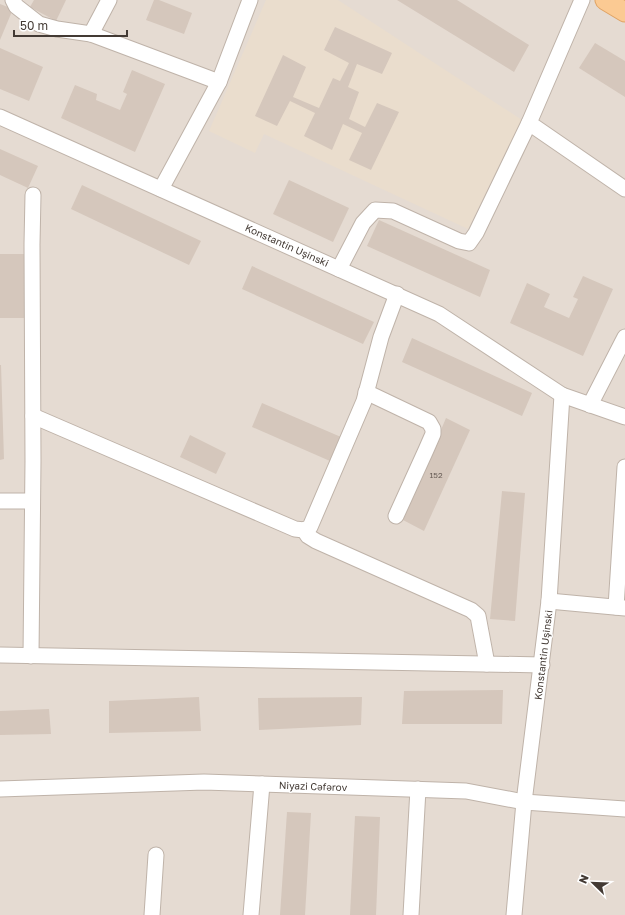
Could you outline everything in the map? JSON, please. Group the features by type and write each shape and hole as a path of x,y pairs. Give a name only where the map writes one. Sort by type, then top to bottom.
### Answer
{"main road":[{"path":"605,0 625,12"}],"street":[{"path":"13,0 16,6 39,24 57,29 91,34 219,82"},
{"path":"91,34 109,0"},
{"path":"161,189 219,82 250,0"},
{"path":"339,269 363,223 375,210 393,211 459,241 469,243 476,233 529,123 582,0"},
{"name":"Konstantin Uşinski","path":"0,117 439,314 562,395 625,417"},
{"path":"529,123 625,189"},
{"path":"31,656 33,195"},
{"path":"33,416 295,529 304,530 310,527 364,401 381,337 396,294"},
{"path":"590,405 625,337"},
{"path":"366,392 429,422 433,429 396,516"},
{"name":"Konstantin Uşinski","path":"514,915 524,802 549,601 562,395"},
{"path":"549,601 620,608 625,467"},
{"path":"0,501 32,501"},
{"path":"304,530 308,536 316,541 471,610 478,616 487,664"},
{"path":"0,655 542,665"},
{"name":"Niyazi Cəfərov","path":"0,789 204,782 466,791 524,802 625,809"},
{"path":"251,915 262,784"},
{"path":"411,915 418,789"},
{"path":"152,915 156,855"}],"shaded area":[{"path":"0,0 625,0 625,915 0,915"},
{"path":"266,0 338,0 522,120 468,229 264,134 255,153 209,131"}],"building":[{"path":"34,0 66,0 56,21 30,7"},
{"path":"154,0 159,0 192,13 184,34 146,20"},
{"path":"397,0 457,0 529,45 514,72"},
{"path":"0,4 13,9 0,40"},
{"path":"335,27 392,53 382,74 357,64 348,87 359,92 349,119 365,127 377,103 399,112 371,170 349,160 362,133 343,124 332,150 304,136 315,113 290,101 277,126 255,116 283,55 306,67 293,97 319,108 333,78 340,81 349,63 324,50"},
{"path":"595,43 625,61 625,97 579,68"},
{"path":"0,48 43,67 29,101 0,89"},
{"path":"132,70 165,84 135,152 61,118 75,85 97,94 96,100 120,110 127,94 123,92"},
{"path":"0,149 38,166 28,188 0,175"},
{"path":"289,180 349,208 333,242 273,214"},
{"path":"82,185 201,241 189,265 71,209"},
{"path":"379,220 490,270 480,297 367,246"},
{"path":"0,254 24,254 25,318 0,318"},
{"path":"252,266 374,322 363,344 242,289"},
{"path":"583,276 613,289 583,356 510,323 527,283 550,294 544,307 569,318 578,299 573,297"},
{"path":"412,338 532,393 522,416 402,362"},
{"path":"0,365 4,459 0,460"},
{"path":"262,403 341,437 330,461 252,427"},
{"path":"446,418 470,430 424,531 403,520"},
{"path":"190,435 226,453 216,474 180,457"},
{"path":"502,491 525,493 515,621 490,619"},
{"path":"503,690 502,724 402,724 404,691"},
{"path":"199,697 201,731 109,733 109,701"},
{"path":"362,697 361,725 259,730 258,698"},
{"path":"49,709 51,734 0,735 0,711"},
{"path":"287,812 311,813 305,915 280,915"},
{"path":"355,816 380,817 376,915 350,915"}]}
